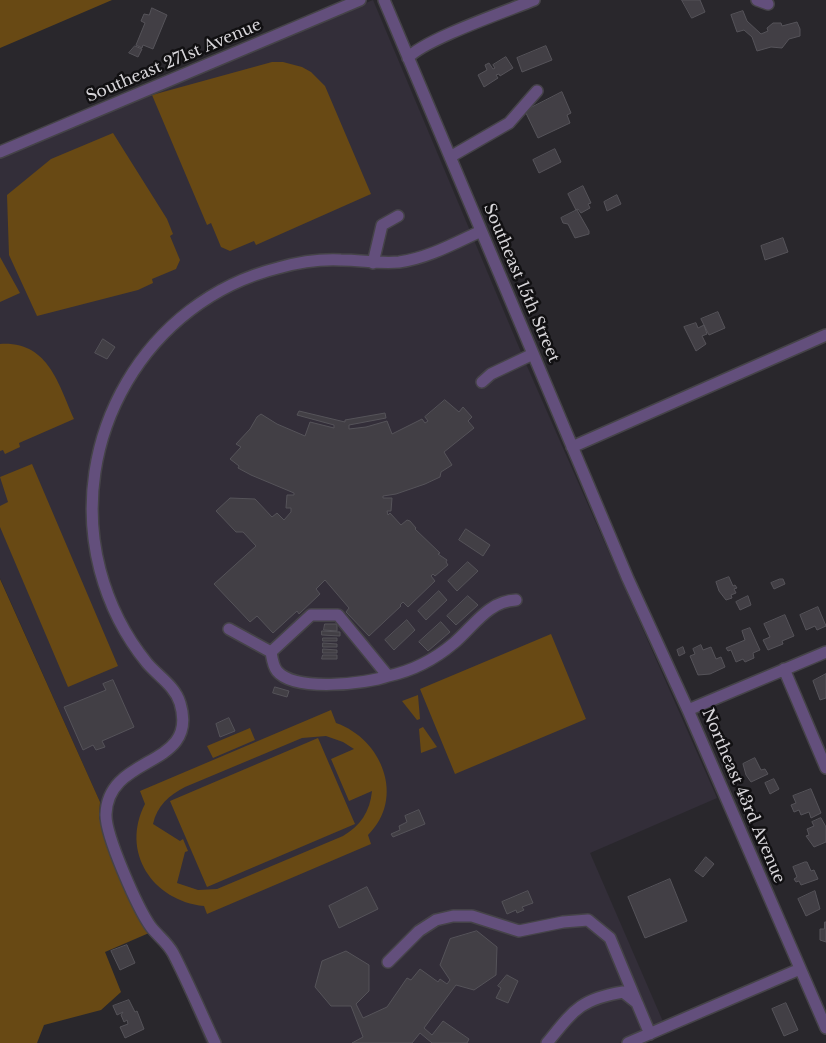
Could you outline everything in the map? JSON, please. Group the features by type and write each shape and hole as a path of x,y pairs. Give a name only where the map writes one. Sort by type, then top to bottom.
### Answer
{"street":[{"name":"Southeast 271st Avenue","path":"0,152 360,0"},
{"name":"Southeast 15th Street","path":"384,0 628,579"},
{"path":"408,58 414,51 433,42 534,0"},
{"path":"450,157 509,123 537,91"},
{"path":"373,262 382,225 398,216"},
{"path":"215,1043 174,955 145,918 110,838 106,823 106,807 115,785 131,770 160,757 171,747 181,730 182,714 176,695 138,651 119,619 108,594 93,534 92,496 96,460 116,401 141,358 176,321 205,299 239,281 280,267 328,260 373,262 413,260 481,231"},
{"path":"572,447 826,335"},
{"path":"482,382 491,374 533,354"},
{"name":"Northeast 43rd Avenue","path":"628,579 688,710 826,1028"},
{"path":"229,629 271,652 277,671 284,676 297,680 334,685 351,684 403,673 429,661 453,644 488,610 508,600 516,600"},
{"path":"271,652 312,614 338,615 388,676"},
{"path":"688,710 826,652"},
{"path":"784,669 826,768"},
{"path":"388,962 419,931 436,920 453,916 472,916 519,931 563,922 588,920 610,938 650,1034"},
{"path":"628,1043 800,969"},
{"path":"547,1043 573,1011 598,996 622,992 637,1003"}],"shaded area":[{"path":"0,0 112,0 0,48"},
{"path":"373,0 526,364 717,798 590,853 664,1024 619,1043 206,1043 161,937 149,933 100,802 0,578 0,159"},
{"path":"272,62 283,62 302,67 311,72 325,86 371,194 256,245 254,241 230,251 221,247 211,223 207,225 152,95"},
{"path":"113,133 167,219 173,234 170,236 180,260 176,269 152,279 153,283 138,290 37,316 9,255 7,195 51,159"},
{"path":"0,257 20,293 0,302"},
{"path":"0,344 16,345 30,349 40,357 56,379 74,419 19,443 20,447 5,454 3,450 0,451"},
{"path":"32,464 118,666 68,687 0,527 0,506 8,502 0,477"},
{"path":"0,579 100,802 99,818 149,933 105,952 121,992 101,1010 44,1025 37,1043 0,1043"},
{"path":"551,634 586,719 455,774 420,689"},
{"path":"418,695 420,719 417,720 402,701"},
{"path":"331,710 336,723 352,731 366,742 384,771 387,788 386,804 379,820 368,835 371,844 207,914 204,906 186,902 170,895 156,884 146,871 139,856 136,839 138,822 145,804 140,791","holes":["326,736 343,742 354,749 331,759 349,801 372,791 366,812 354,828 343,836 217,889 198,890 177,883 185,852 188,851 183,839 180,841 153,824 157,812 169,797 185,787 302,738"]},
{"path":"423,727 437,747 421,753 419,729"},
{"path":"250,728 255,740 213,758 207,746"},
{"path":"318,738 355,824 207,887 170,801"}],"building":[{"path":"682,0 700,0 705,12 692,18"},
{"path":"152,8 167,15 153,49 143,45 142,48 136,45 145,23 141,21 144,14 149,15"},
{"path":"743,11 747,21 761,34 768,31 767,28 773,23 781,23 782,26 797,22 800,36 789,39 782,48 771,47 757,51 752,37 744,30 737,32 731,15"},
{"path":"135,46 142,49 138,57 129,53"},
{"path":"546,46 552,60 522,72 517,58"},
{"path":"506,57 513,68 500,76 499,74 496,75 498,78 484,87 478,75 487,70 485,65 489,63 493,69 495,68 493,65"},
{"path":"562,92 571,113 567,115 570,123 538,138 525,111"},
{"path":"555,149 561,162 539,173 533,160"},
{"path":"583,186 591,203 588,204 590,208 581,213 578,209 576,210 568,194"},
{"path":"617,195 621,204 607,211 604,202"},
{"path":"577,210 589,234 575,238 568,224 563,223 561,218"},
{"path":"783,238 788,252 765,260 761,246"},
{"path":"718,312 725,328 709,335 701,319"},
{"path":"696,323 698,328 704,325 707,334 702,336 706,344 696,351 684,327"},
{"path":"103,339 115,347 107,359 95,353"},
{"path":"445,400 459,412 463,407 472,417 468,421 474,428 444,452 452,465 441,472 440,477 425,484 396,494 383,496 383,498 392,498 391,511 387,511 388,515 390,513 401,525 407,520 410,521 415,529 440,553 438,554 447,560 448,565 435,576 433,574 431,576 435,581 408,607 403,602 369,636 346,612 349,608 325,580 316,589 320,594 299,614 297,611 273,633 257,616 250,622 214,584 256,546 243,532 236,532 216,511 230,498 255,499 272,517 277,513 284,520 291,512 291,508 286,508 287,495 294,495 294,493 238,468 239,466 230,459 241,447 236,444 250,429 257,417 261,414 277,424 305,436 310,422 334,428 334,425 297,415 299,411 345,422 345,420 385,413 386,418 349,425 349,429 366,427 387,421 392,434 422,419 425,423 428,421 425,417"},
{"path":"466,529 490,545 483,556 459,540"},
{"path":"468,562 478,571 457,591 448,581"},
{"path":"729,577 733,586 735,585 737,588 734,589 736,593 731,595 732,598 726,600 719,591 716,582"},
{"path":"783,579 785,584 774,589 771,583"},
{"path":"439,591 447,600 426,620 418,611"},
{"path":"468,596 478,605 456,625 447,616"},
{"path":"748,596 751,605 740,610 736,602"},
{"path":"818,607 826,626 817,630 815,626 806,630 800,615"},
{"path":"785,615 794,636 782,641 783,644 768,650 763,640 770,637 764,624"},
{"path":"407,620 415,630 394,650 385,640"},
{"path":"441,622 450,632 428,651 419,642"},
{"path":"325,624 337,624 337,631 324,630"},
{"path":"750,628 760,650 753,653 754,658 745,662 743,659 736,662 731,650 728,651 726,648 745,640 742,631"},
{"path":"322,631 340,632 340,636 322,635"},
{"path":"323,638 337,638 337,641 323,641"},
{"path":"323,643 337,644 337,647 323,647"},
{"path":"701,645 703,650 711,647 716,659 721,657 725,667 710,674 698,675 690,656 695,654 693,649"},
{"path":"683,647 685,653 679,656 677,650"},
{"path":"323,649 337,650 337,653 323,653"},
{"path":"323,655 337,655 337,659 322,659"},
{"path":"826,674 826,698 820,700 813,681"},
{"path":"113,680 134,727 102,741 105,747 96,750 93,745 83,750 64,707 106,690 103,684"},
{"path":"275,687 289,691 287,697 273,693"},
{"path":"229,718 235,731 220,737 216,724"},
{"path":"755,758 761,770 765,769 768,774 751,782 746,775 743,764"},
{"path":"774,779 779,789 770,794 765,783"},
{"path":"811,789 821,813 811,818 809,812 801,815 799,810 794,812 791,805 796,803 793,796"},
{"path":"419,810 425,824 393,837 391,834 400,830 399,826 407,822 405,816"},
{"path":"821,818 826,827 826,842 814,847 806,836 809,835 807,829 814,826 812,822"},
{"path":"706,857 714,864 703,877 695,871"},
{"path":"807,862 811,871 814,870 818,879 801,885 799,881 796,882 794,879 797,877 793,867"},
{"path":"670,879 687,921 645,938 628,897"},
{"path":"367,887 378,909 339,928 329,906"},
{"path":"528,891 533,903 522,907 524,910 517,913 516,910 507,914 502,902"},
{"path":"815,891 820,909 806,916 798,899"},
{"path":"825,922 826,942 820,940 820,929 824,929"},
{"path":"477,931 497,947 496,975 474,990 456,985 424,1028 432,1035 443,1021 469,1039 467,1043 432,1043 420,1033 412,1043 352,1043 363,1037 351,1006 331,1006 315,987 322,961 346,951 369,965 369,991 356,1004 363,1018 387,1007 407,978 411,980 420,969 438,982 440,979 447,984 450,980 440,965 450,939"},
{"path":"127,945 135,963 120,970 111,951"},
{"path":"507,975 518,981 508,1003 496,998 501,988 498,986"},
{"path":"129,1000 135,1012 137,1011 144,1029 125,1038 120,1027 128,1024 127,1020 124,1022 121,1015 123,1012 117,1015 113,1006"},
{"path":"786,1003 798,1030 784,1036 772,1009"}]}
